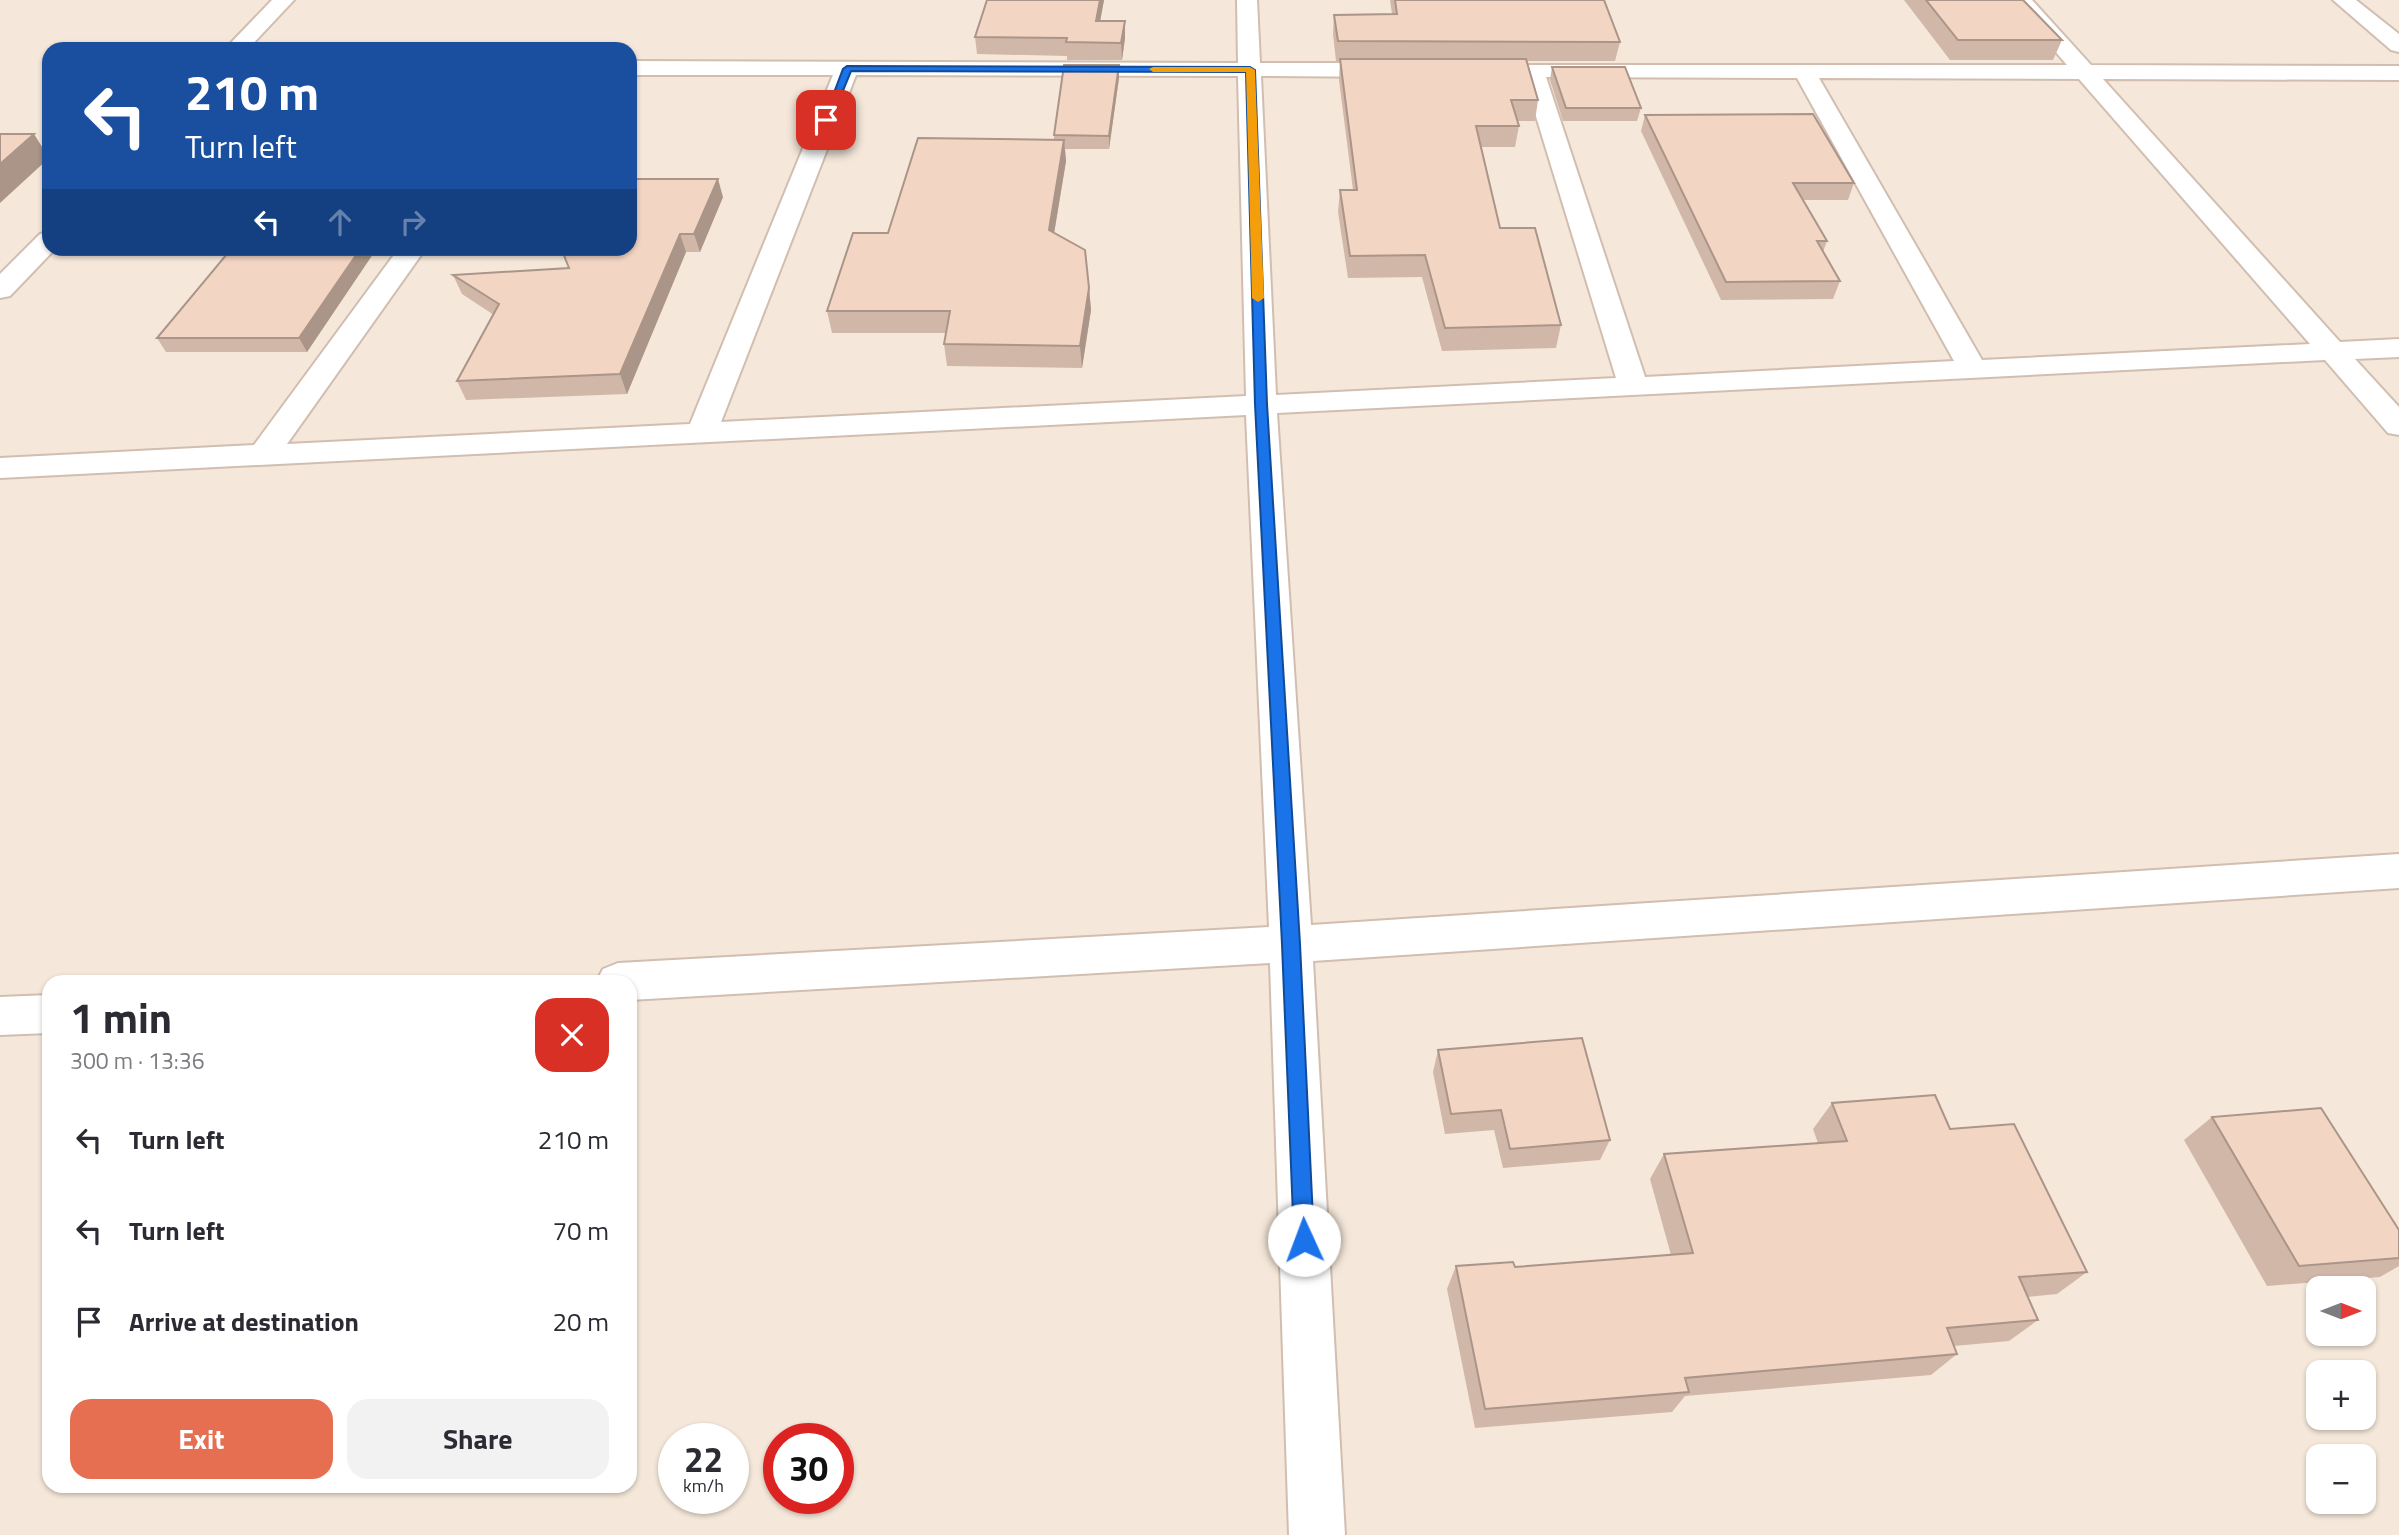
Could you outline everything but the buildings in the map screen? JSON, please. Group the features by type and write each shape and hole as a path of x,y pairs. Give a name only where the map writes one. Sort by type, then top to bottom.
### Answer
{"street":[{"path":"243,42 284,0"},
{"path":"1247,0 1261,404 1291,944 1317,1535"},
{"path":"2021,0 2399,426"},
{"path":"2343,0 2399,45"},
{"path":"637,68 1412,70"},
{"path":"702,431 847,69"},
{"path":"1452,70 2399,73"},
{"path":"1533,71 1633,385"},
{"path":"1804,71 1973,369"},
{"path":"0,290 42,247"},
{"path":"265,453 407,256"},
{"path":"0,468 2399,348"},
{"path":"637,981 1291,944 2399,871"},
{"path":"0,1016 42,1014"}],"shaded area":[{"path":"0,0 2399,0 2399,1535 0,1535"}],"slow traffic":[{"path":"1153,69 1250,70 1258,298"}],"route":[{"path":"826,120 847,69 1250,70 1261,404 1291,944 1304,1240"}]}
